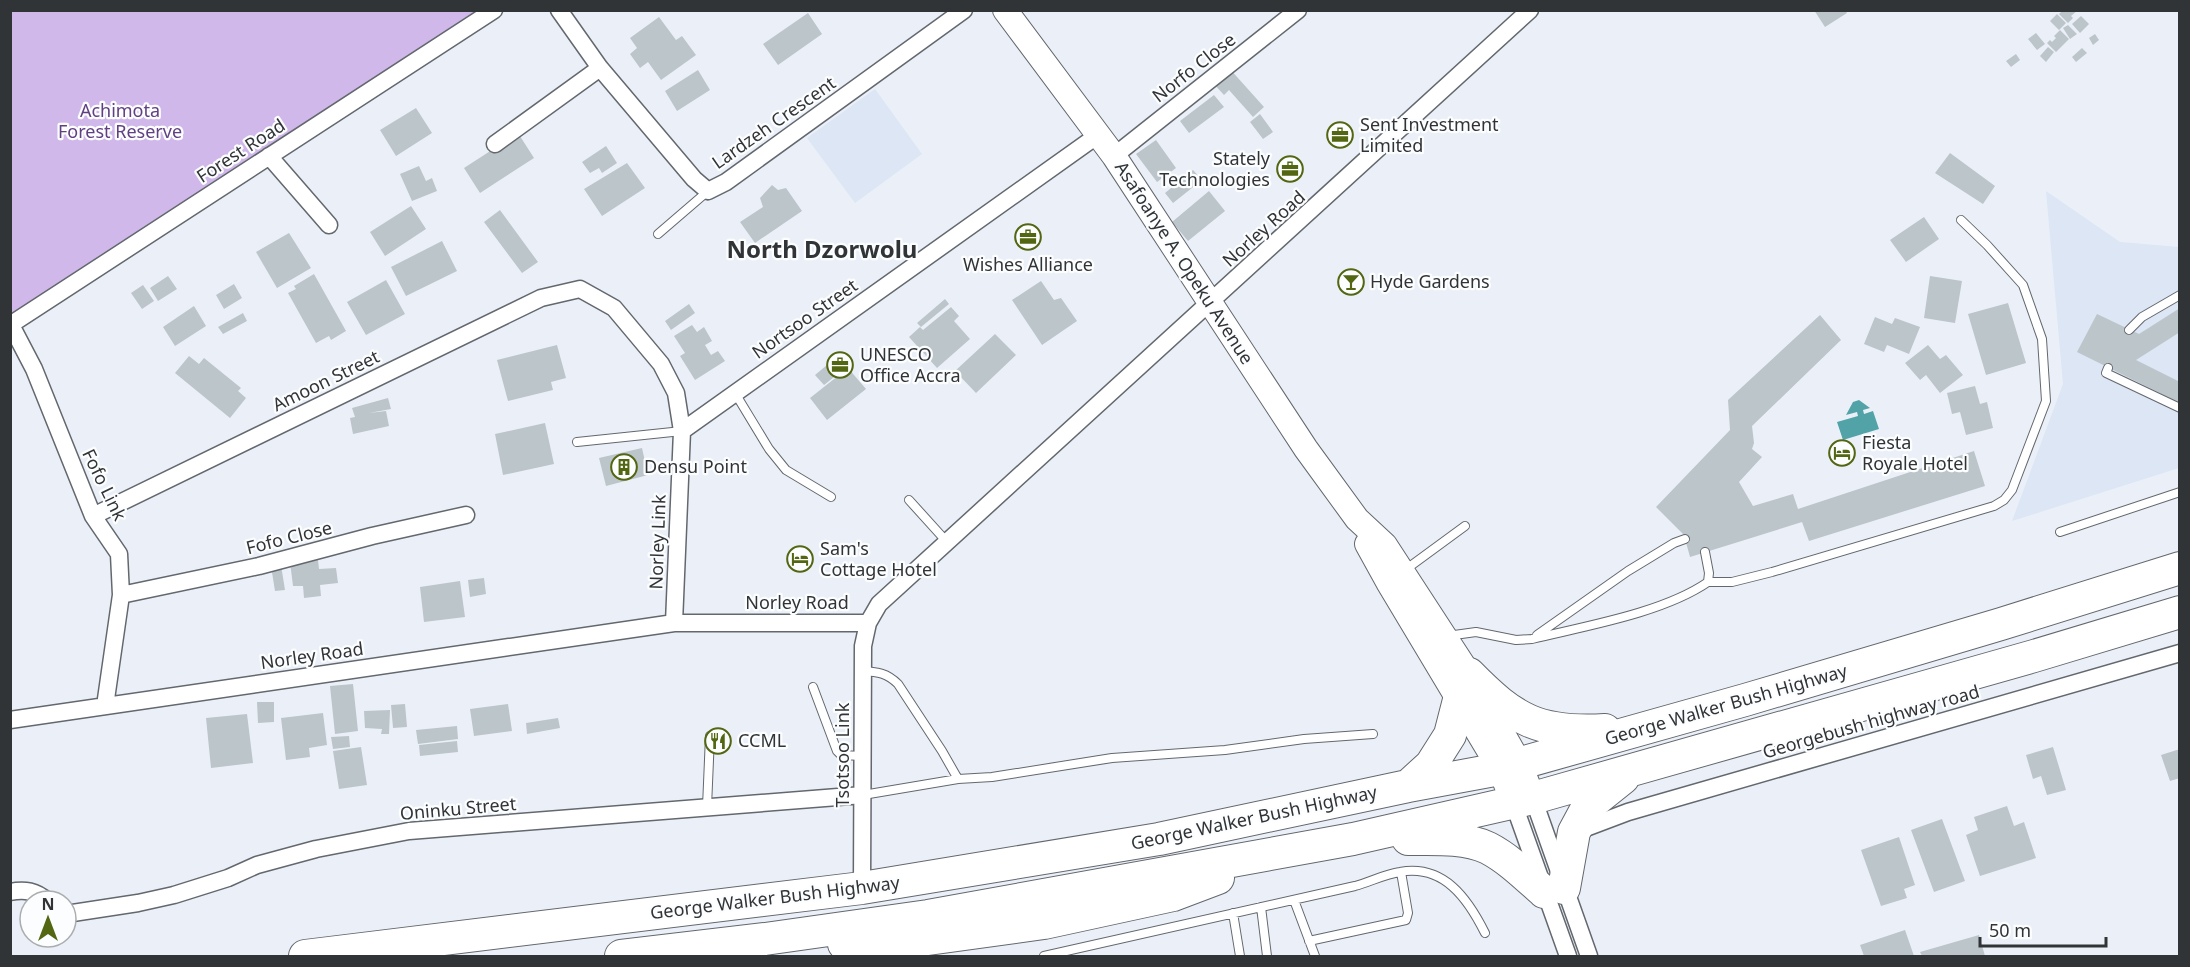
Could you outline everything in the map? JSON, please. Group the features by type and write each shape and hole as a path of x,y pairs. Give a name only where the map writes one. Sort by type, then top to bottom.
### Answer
{"highway":[{"path":"1745,700 1873,639 2110,571 2180,561"},
{"name":"George Walker Bush Highway","path":"305,957 862,888 1159,839 1510,766 1745,700 2180,568"},
{"name":"George Walker Bush Highway","path":"621,957 765,939 877,945 1044,923 1173,895 1278,853 1353,839 1523,800 2034,656 2180,612"},
{"path":"1408,786 1431,765 1450,735 1464,687 1512,713 1543,726 1574,732 1650,728"},
{"path":"1353,839 1447,838 1486,847 1554,890 1574,832 1588,806 1633,770"}],"main road":[{"name":"Asafoanye A. Opeku Avenue","path":"1005,10 1114,156 1306,449 1357,519 1384,545 1443,636 1464,687"},
{"name":"Asafoanye A. Opeku Avenue","path":"1357,519 1371,553 1382,572 1464,687 1510,766 1523,800"}],"street":[{"name":"Forest Road","path":"11,325 494,10"},
{"name":"Lardzeh Crescent","path":"559,10 600,68 694,179 708,192 726,182 964,10"},
{"name":"Norfo Close","path":"1114,156 1298,10"},
{"name":"Norley Road","path":"10,720 674,623 868,623 879,604 1530,10"},
{"path":"495,144 600,68"},
{"name":"Nortsoo Street","path":"682,431 1098,135"},
{"path":"269,156 329,225"},
{"name":"Norley Link","path":"580,289 614,308 661,364 676,393 682,431 674,623"},
{"name":"Amoon Street","path":"93,516 542,298 580,289"},
{"name":"Fofo Link","path":"11,325 34,369 93,516 119,554 121,595 105,706"},
{"name":"Fofo Close","path":"121,595 259,566 372,536 466,515"},
{"name":"Tsotsoo Link","path":"862,888 863,646 868,623"},
{"name":"Georgebush highway road","path":"1574,832 1640,809 2180,653"},
{"name":"Oninku Street","path":"78,912 174,895 228,878 257,865 316,849 409,831 863,795"},
{"path":"1523,800 1554,890 1568,957"},
{"path":"1554,890 1589,957"}],"lane":[{"path":"658,234 708,192"},
{"path":"1443,636 1476,632 1516,640 1532,639 1662,604 1708,582 1732,582 1886,539 1994,506 2004,500 2012,490 2046,401 2042,339 2023,285 1988,245 1961,220"},
{"path":"2129,330 2142,317 2180,295"},
{"path":"2108,368 2106,373 2180,408"},
{"path":"735,393 769,449 786,470 831,497"},
{"path":"577,442 682,431"},
{"path":"2060,532 2180,492"},
{"path":"909,500 947,542"},
{"path":"1402,572 1465,526"},
{"path":"1532,639 1628,571 1674,543 1685,539"},
{"path":"1706,552 1708,582"},
{"path":"863,671 882,672 890,675 898,684 958,779"},
{"path":"813,687 837,752 841,755 862,756"},
{"path":"863,795 958,779 992,777 1112,758 1225,750 1304,739 1373,734"},
{"path":"707,807 710,736"},
{"path":"1309,941 1406,920 1408,913 1401,872"},
{"path":"1044,957 1355,886 1401,872 1428,873 1448,882 1471,906 1485,933"},
{"path":"1294,900 1315,957"},
{"path":"1261,907 1267,957"},
{"path":"1233,913 1240,957"}],"shaded area":[{"path":"875,89 922,154 855,203 807,138"},
{"path":"2046,191 2120,242 2179,247 2179,468 2012,521 2063,384"}],"green space":[{"name":"Achimota Forest Reserve","path":"11,11 481,11 11,325"}],"water":[{"path":"1859,400 1870,408 1863,410 1864,414 1873,411 1879,429 1843,440 1837,422 1858,416 1857,412 1846,415 1853,402"}],"building":[{"path":"1814,10 1845,10 1847,13 1825,27"},
{"path":"2063,10 2078,10 2071,16 2073,18 2068,23 2059,14"},
{"path":"808,13 822,34 778,65 763,44"},
{"path":"2057,14 2066,23 2059,30 2050,21"},
{"path":"2081,16 2089,24 2080,33 2072,24"},
{"path":"659,17 676,40 682,36 696,55 661,80 648,62 640,68 630,54 637,48 630,38"},
{"path":"2068,25 2077,34 2070,39 2063,28"},
{"path":"2060,30 2069,39 2056,52 2047,43 2056,38 2054,36"},
{"path":"2036,33 2045,44 2037,50 2028,39"},
{"path":"2095,34 2099,40 2093,45 2089,38"},
{"path":"2048,47 2054,52 2046,62 2040,56"},
{"path":"2082,48 2087,53 2076,62 2072,57"},
{"path":"2016,54 2020,60 2011,67 2006,61"},
{"path":"1229,68 1264,107 1253,117 1229,90 1224,95 1212,82"},
{"path":"698,70 710,90 677,111 665,91"},
{"path":"1214,95 1224,107 1189,133 1180,121"},
{"path":"416,108 432,133 396,156 380,130"},
{"path":"1260,114 1273,132 1263,139 1250,122"},
{"path":"518,133 534,158 480,193 464,168"},
{"path":"1156,140 1176,168 1157,182 1136,154"},
{"path":"606,146 617,163 602,173 599,168 590,173 582,162"},
{"path":"1950,153 1995,186 1983,204 1935,173"},
{"path":"627,163 645,188 602,216 584,189"},
{"path":"419,166 426,181 432,178 437,191 412,201 400,174"},
{"path":"1193,170 1202,180 1173,203 1165,193"},
{"path":"772,185 778,190 786,188 802,211 755,243 740,222 763,207 760,198"},
{"path":"1209,191 1225,211 1188,241 1172,222"},
{"path":"411,206 426,229 385,256 370,232"},
{"path":"500,210 538,262 522,273 484,222"},
{"path":"1924,217 1939,239 1906,262 1890,240"},
{"path":"289,233 311,268 277,288 256,252"},
{"path":"442,241 457,271 406,296 391,267"},
{"path":"314,274 346,331 331,340 329,336 316,343 288,293 296,289 294,286"},
{"path":"168,276 177,289 158,301 150,288"},
{"path":"1930,276 1962,281 1955,323 1924,318"},
{"path":"386,280 405,314 366,335 347,302"},
{"path":"1041,281 1054,300 1061,298 1077,321 1042,345 1012,300"},
{"path":"234,284 242,298 224,309 216,295"},
{"path":"143,285 154,301 142,309 131,293"},
{"path":"945,299 949,304 921,327 917,323"},
{"path":"2008,303 2026,363 1986,375 1968,314"},
{"path":"689,304 695,313 671,330 665,321"},
{"path":"194,306 206,326 175,346 163,327"},
{"path":"951,307 959,316 954,321 970,339 937,368 909,337 920,327 923,330"},
{"path":"2180,308 2180,332 2136,360 2180,382 2180,403 2077,352 2097,314 2139,334"},
{"path":"243,313 247,321 223,334 218,327"},
{"path":"1820,315 1841,340 1752,426 1754,443 1752,449 1762,457 1739,482 1753,506 1793,494 1798,509 1974,451 1985,486 1809,541 1802,522 1690,557 1684,535 1656,507 1730,430 1728,400"},
{"path":"1875,317 1892,324 1895,318 1920,327 1909,354 1887,345 1884,352 1864,344"},
{"path":"692,325 697,332 704,327 712,341 705,345 711,355 718,351 725,361 695,380 680,356 685,353 674,336"},
{"path":"995,334 1016,355 976,393 955,371"},
{"path":"557,345 566,378 551,382 553,390 508,401 497,360"},
{"path":"1928,345 1940,359 1946,355 1963,375 1940,393 1926,375 1920,380 1905,363"},
{"path":"839,355 848,366 824,385 815,375"},
{"path":"189,356 199,364 204,358 241,388 238,391 246,398 230,418 175,373"},
{"path":"848,368 866,389 827,420 810,398"},
{"path":"1975,386 1980,404 1987,402 1993,428 1966,435 1960,412 1952,414 1947,393"},
{"path":"388,398 391,409 369,413 386,411 389,426 353,434 350,418 355,417 352,408"},
{"path":"545,423 554,464 503,475 495,434"},
{"name":"Densu Point","path":"642,448 648,475 606,486 599,458"},
{"path":"318,560 319,569 336,568 338,583 320,585 321,596 304,598 303,586 293,586 290,562"},
{"path":"281,565 285,590 275,591 271,566"},
{"path":"484,578 486,594 470,597 468,580"},
{"path":"460,581 465,617 424,622 420,587"},
{"path":"353,684 358,731 335,734 330,686"},
{"path":"257,702 274,702 274,722 258,723"},
{"path":"405,704 407,727 393,728 391,705"},
{"path":"508,704 512,731 474,736 470,709"},
{"path":"390,710 389,734 381,734 382,729 365,728 364,711"},
{"path":"323,713 327,745 309,748 310,757 286,760 281,718"},
{"path":"247,714 253,763 211,768 206,718"},
{"path":"558,718 560,728 527,734 526,723"},
{"path":"457,726 458,739 418,744 416,730"},
{"path":"349,736 350,747 333,749 331,737"},
{"path":"457,741 458,752 420,756 419,745"},
{"path":"361,747 367,785 339,789 333,751"},
{"path":"2053,747 2066,790 2047,795 2041,776 2033,779 2026,755"},
{"path":"2180,749 2180,778 2170,781 2161,755"},
{"path":"2007,806 2014,826 2024,822 2036,858 1980,876 1966,835 1978,830 1974,817"},
{"path":"1942,819 1965,881 1934,892 1911,830"},
{"path":"1899,837 1915,885 1904,889 1907,898 1881,906 1861,850"},
{"path":"1905,930 1914,956 1864,956 1860,945"},
{"path":"1979,935 1985,956 1922,956 1920,952"}],"place":[{"name":"Sent Investment Limited","path":"1340,135"},
{"name":"Stately Technologies","path":"1290,169"},
{"name":"Wishes Alliance","path":"1028,237"},
{"name":"Hyde Gardens","path":"1351,282"},
{"name":"UNESCO Office Accra","path":"840,365"},
{"name":"Fiesta Royale Hotel","path":"1842,453"},
{"name":"Densu Point","path":"624,467"},
{"name":"Sam's Cottage Hotel","path":"800,559"},
{"name":"CCML","path":"718,741"}],"district":[{"name":"North Dzorwolu","path":"822,250"}]}
